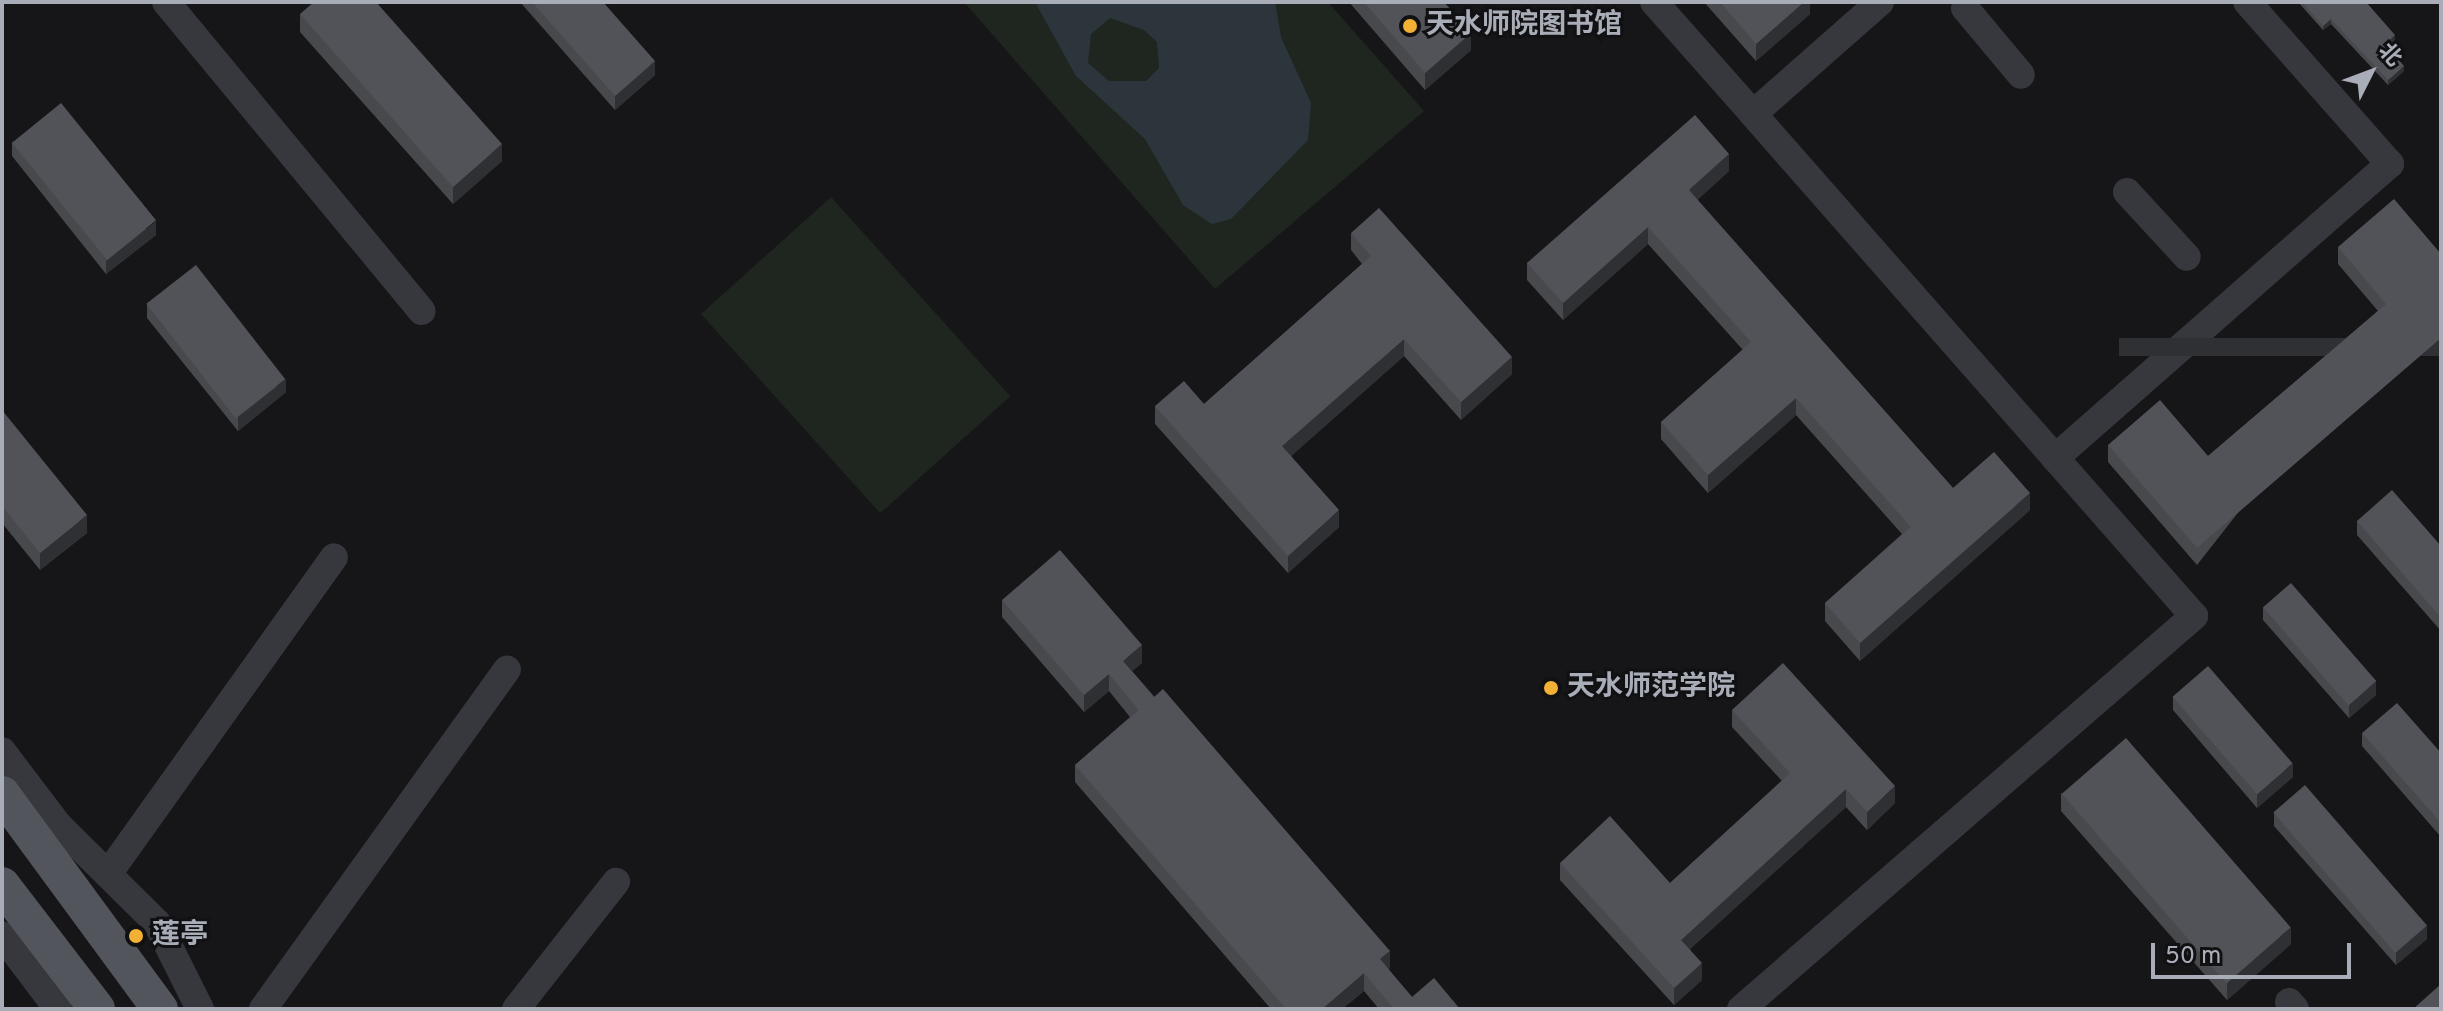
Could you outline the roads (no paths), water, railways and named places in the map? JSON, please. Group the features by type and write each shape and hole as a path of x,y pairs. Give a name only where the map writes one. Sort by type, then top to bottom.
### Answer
{"main road":[{"path":"2,794 160,1009"},
{"path":"2,885 97,1009"}],"street":[{"path":"166,2 422,311"},
{"path":"1654,2 2194,616 1741,1009"},
{"path":"1753,114 1880,2"},
{"path":"2055,458 2390,164 2247,2"},
{"path":"1965,8 2021,75"},
{"path":"2127,192 2187,257"},
{"path":"108,874 334,557"},
{"path":"263,1009 507,670"},
{"path":"2,751 59,826 157,923 200,1009"},
{"path":"516,1009 616,882"},
{"path":"2,935 58,1009"}],"place":[{"name":"天水师院图书馆","path":"1410,26"},
{"name":"天水师范学院","path":"1551,688"},
{"name":"莲亭","path":"136,936"}]}
